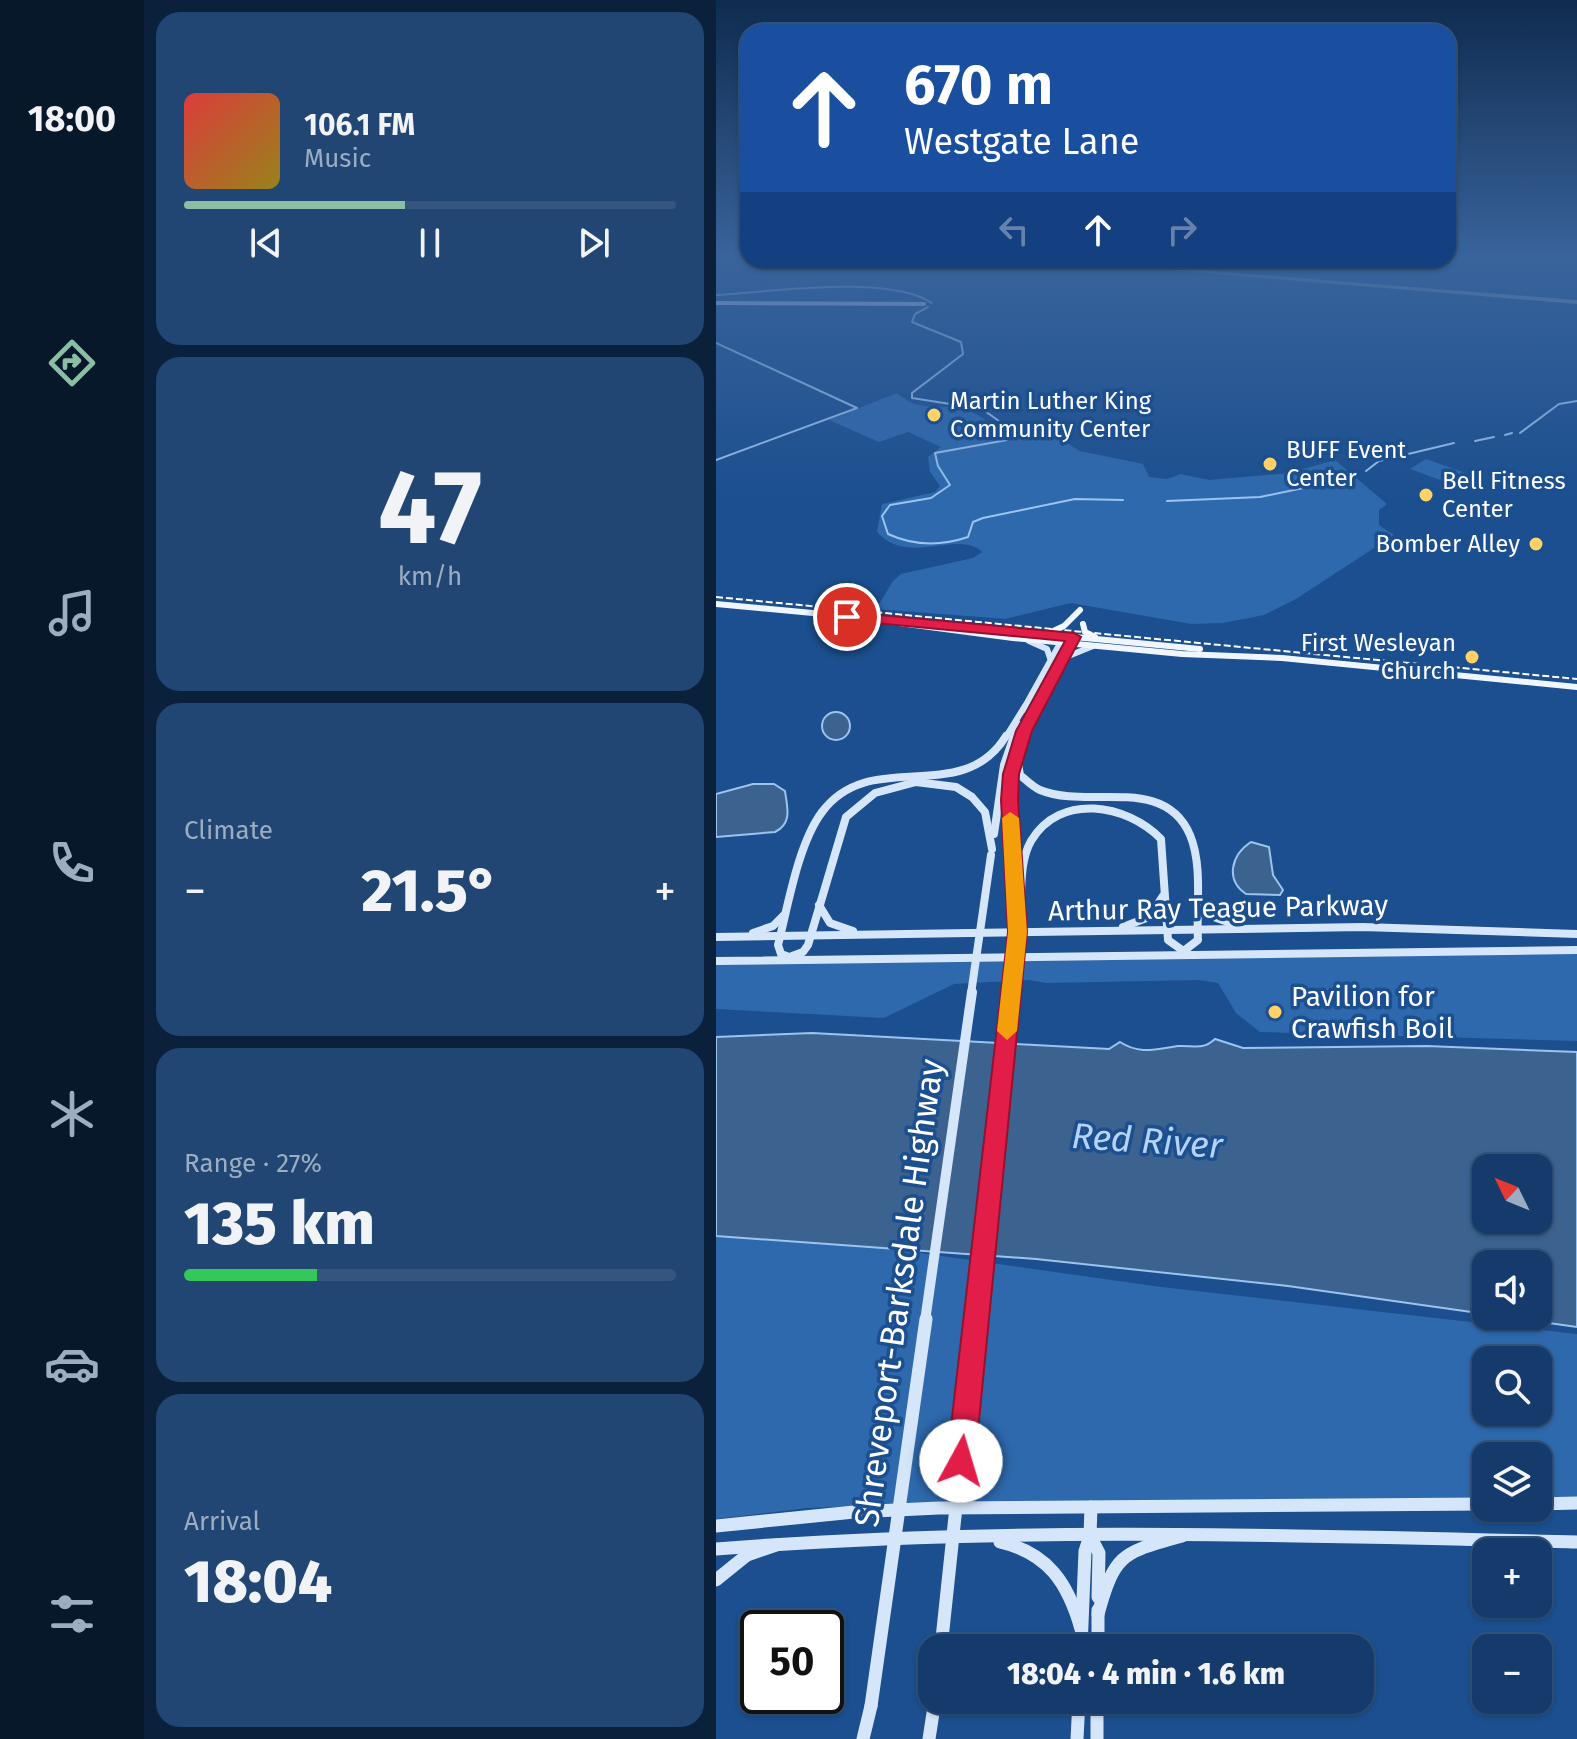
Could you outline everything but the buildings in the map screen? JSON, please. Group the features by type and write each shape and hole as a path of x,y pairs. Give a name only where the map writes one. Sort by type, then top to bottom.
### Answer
{"main road":[{"path":"716,604 1021,638 1104,640 1160,648"},
{"path":"1040,634 1064,626 1080,610"},
{"path":"1083,624 1088,634 1104,640"},
{"path":"978,631 1040,634 1063,639"},
{"path":"1021,638 1045,647 1051,661"},
{"path":"799,960 787,957 778,949 780,937 815,825 829,805 849,790 883,778 946,775 971,769 995,752 1063,639"},
{"path":"1073,640 1095,645 1245,655 1577,687"},
{"path":"943,1634 1018,932 1020,859 1009,790 1016,753 1029,721 1073,640"},
{"path":"1062,660 1077,650 1095,645"},
{"name":"Shreveport-Barksdale Highway","path":"865,1739 1004,765 1025,706"},
{"path":"1016,753 1020,775 1043,791 1077,797 1128,796 1172,813 1188,830 1192,843 1197,942 1183,951 1169,954"},
{"path":"771,960 805,951 846,817 865,798 886,788 927,783 966,794 984,810 991,829 991,852"},
{"path":"1020,859 1034,836 1058,817 1085,809 1117,810 1139,818 1161,839 1170,944 1183,951 1197,953"},
{"path":"1099,931 1134,925 1149,917 1161,903 1165,884"},
{"path":"1194,896 1205,911 1220,921 1281,928"},
{"path":"819,905 827,919 838,928 886,934"},
{"path":"716,936 767,929 781,920 790,907"},
{"name":"Arthur Ray Teague Parkway","path":"716,936 1281,928 1456,929 1577,934"},
{"name":"Arthur Ray Teague Parkway","path":"716,961 1577,950"},
{"path":"1552,1504 1577,1503"},
{"path":"716,1526 854,1512 1472,1504"},
{"path":"1081,1634 1085,1551 1090,1536 1091,1507"},
{"path":"1098,1614 1105,1584 1122,1557 1141,1545 1194,1532"},
{"path":"716,1549 794,1540 1194,1532 1577,1542"},
{"path":"1090,1536 1099,1553 1098,1634"},
{"path":"972,1538 1012,1544 1038,1554 1067,1585 1081,1629"},
{"path":"716,1580 747,1555 794,1540"},
{"path":"930,1739 934,1714"},
{"path":"1077,1739 1078,1714"},
{"path":"1097,1714 1097,1739"}],"shaded area":[{"path":"897,393 914,403 972,412 1004,435 1001,438 1057,437 1080,451 1143,464 1149,477 1167,479 1181,474 1209,480 1289,473 1335,460 1387,504 1379,510 1379,525 1394,535 1296,599 1264,615 1223,623 1191,624 1071,603 1005,619 876,609 893,581 901,574 973,558 982,552 960,544 903,547 889,542 877,532 882,504 935,492 940,486 930,472 928,457 941,447 908,432 879,442 829,420"},
{"path":"1426,459 1474,476 1457,486 1410,469"},
{"path":"1577,954 1577,1041 1260,1032 1236,1013 1218,983 1199,980 1046,983 1029,980 954,984 884,1018 716,1009 716,964"},
{"path":"716,1236 885,1248 1161,1287 1472,1322 1472,1330 1542,1330 1577,1334 1577,1498 1552,1498 1552,1442 1472,1442 1472,1498 969,1502 807,1508 716,1519"}],"water":[{"path":"836,712 846,716 850,726 846,736 836,740 826,736 822,726 826,716"},
{"path":"753,784 774,784 785,791 788,814 784,824 775,832 716,837 716,794"},
{"path":"1251,842 1269,847 1273,875 1283,890 1280,895 1246,894 1235,882 1235,860"},
{"name":"Red River","path":"812,1033 1109,1049 1120,1042 1134,1049 1148,1050 1202,1046 1215,1039 1243,1048 1427,1046 1577,1052 1577,1327 1552,1323 1552,1250 1472,1250 1472,1312 1288,1286 1036,1259 716,1236 716,1037"}],"waterway":[{"path":"952,338 961,342 963,354 912,393 912,398 982,409 1016,433 1007,440 935,453 938,466 950,485 931,498 890,505 882,516 888,534 918,543 948,542 968,537 973,522 983,518 1075,499 1123,500"},
{"path":"716,343 857,408 716,460"},
{"path":"1520,433 1559,404 1577,401"},
{"path":"1505,435 1512,433"},
{"path":"1475,441 1494,437"},
{"path":"1366,471 1379,461 1454,443"},
{"path":"1167,501 1260,497 1351,478"}],"railway":[{"path":"716,597 1577,679"}],"slow traffic":[{"path":"1007,1031 1018,932 1017,876 1010,818"}],"place":[{"name":"Martin Luther King Community Center","path":"934,415"},
{"name":"BUFF Event Center","path":"1270,464"},
{"name":"Bell Fitness Center","path":"1426,495"},
{"name":"Bomber Alley","path":"1536,544"},
{"name":"First Wesleyan Church","path":"1472,657"},
{"name":"Pavilion for Crawfish Boil","path":"1275,1012"}],"route":[{"path":"847,617 1074,637 1024,731 1011,774 1009,800 1017,876 1018,932 961,1461"}]}
